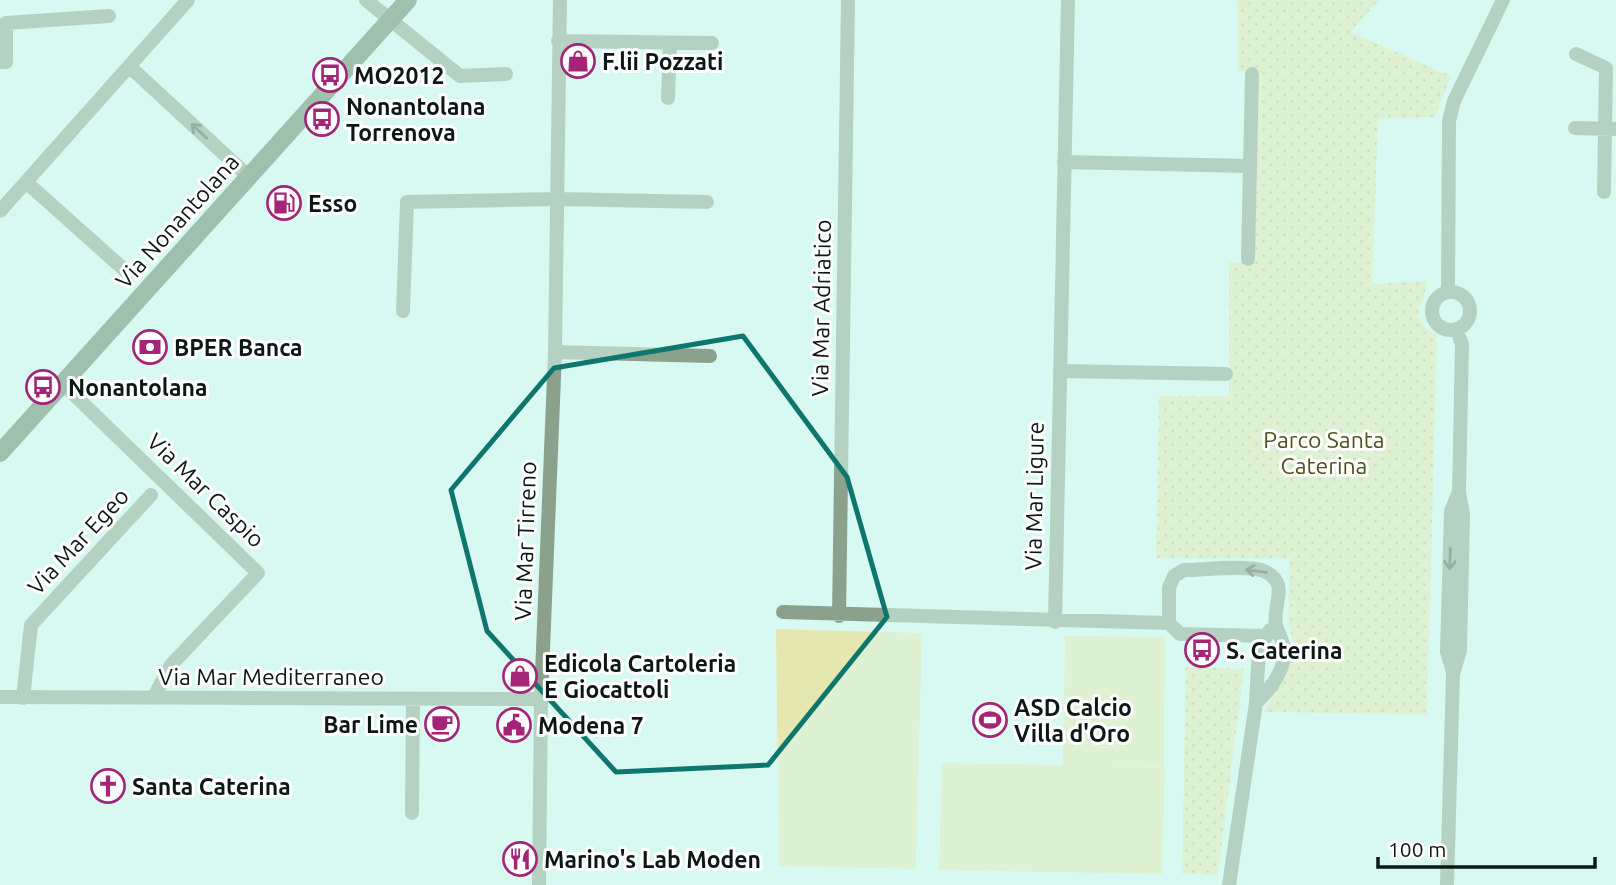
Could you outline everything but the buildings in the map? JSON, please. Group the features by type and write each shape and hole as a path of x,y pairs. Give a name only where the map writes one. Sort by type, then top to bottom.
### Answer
{"main road":[{"name":"Via Nonantolana","path":"0,453 408,0"}],"street":[{"path":"0,211 188,0"},
{"path":"366,0 460,76 506,74"},
{"name":"Via Mar Tirreno","path":"540,885 541,699 555,352 560,0"},
{"name":"Via Mar Adriatico","path":"839,616 848,0"},
{"name":"Via Mar Ligure","path":"1055,622 1068,0"},
{"path":"1448,292 1449,121 1454,101 1503,0"},
{"path":"0,62 6,62 6,23 109,16"},
{"path":"558,41 712,43"},
{"path":"668,98 670,43"},
{"path":"1576,54 1606,68 1610,129 1604,192"},
{"path":"129,66 249,177"},
{"path":"1248,259 1251,74"},
{"path":"1575,128 1610,129"},
{"path":"1064,162 1250,166"},
{"path":"26,182 128,273"},
{"path":"403,311 407,202 557,199 707,202"},
{"path":"1448,292 1461,294 1469,306 1468,320 1456,329 1443,328 1433,317 1434,303 1448,292"},
{"path":"1447,885 1453,674 1447,652 1451,510 1459,492 1462,344 1456,329"},
{"path":"555,352 710,356"},
{"path":"1060,371 1226,374"},
{"name":"Via Mar Caspio","path":"63,384 258,573 171,665 153,698"},
{"name":"Via Mar Egeo","path":"23,698 31,625 151,495"},
{"path":"1169,623 1169,588 1174,576 1184,570 1263,570 1275,577 1280,589 1276,624 1283,643 1284,658 1267,693 1256,703"},
{"path":"783,612 839,616 1169,623 1180,634 1265,636"},
{"path":"1229,885 1256,703 1258,660 1265,636 1276,624"},
{"name":"Via Mar Mediterraneo","path":"0,697 541,699"},
{"path":"412,813 413,699"}],"highlighted area":[{"path":"743,336 847,477 887,617 768,765 616,772 487,631 451,490 554,368"}],"green space":[{"name":"Parco Santa Caterina","path":"1237,0 1379,0 1351,32 1451,76 1435,117 1378,119 1372,284 1427,281 1419,316 1427,329 1437,335 1427,715 1264,712 1289,665 1293,641 1288,624 1290,558 1156,558 1159,396 1229,396 1229,263 1255,262 1259,71 1238,71"},
{"path":"776,629 922,633 916,869 779,866"},
{"path":"1065,636 1165,637 1164,766 1095,765 1165,767 1162,874 939,870 942,763 1063,765"},
{"path":"1186,667 1244,669 1218,875 1182,874"}],"place":[{"name":"F.lii Pozzati","path":"578,61"},
{"name":"MO2012","path":"330,75"},
{"name":"Nonantolana Torrenova","path":"322,119"},
{"name":"Esso","path":"284,203"},
{"name":"BPER Banca","path":"150,347"},
{"name":"Nonantolana","path":"43,387"},
{"name":"S. Caterina","path":"1202,650"},
{"name":"Edicola Cartoleria E Giocattoli","path":"520,676"},
{"name":"ASD Calcio Villa d'Oro","path":"990,720"},
{"name":"Bar Lime","path":"442,724"},
{"name":"Modena 7","path":"514,725"},
{"name":"Santa Caterina","path":"108,786"},
{"name":"Marino's Lab Moden","path":"520,859"}]}
